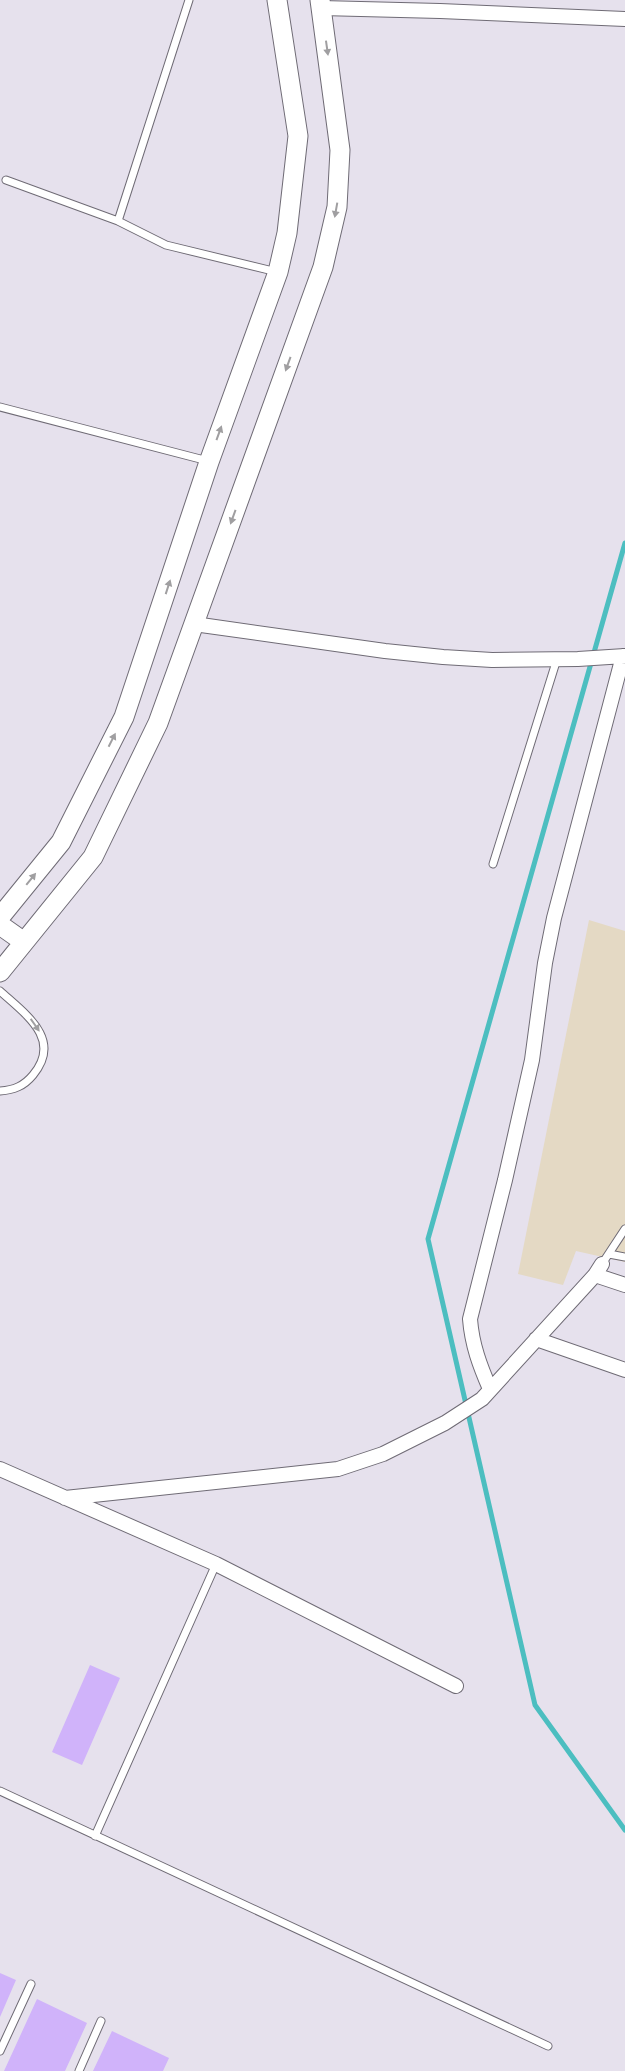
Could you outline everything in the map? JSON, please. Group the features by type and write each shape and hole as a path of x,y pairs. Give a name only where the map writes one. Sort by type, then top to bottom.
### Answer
{"main road":[{"path":"0,917 61,842 124,717 209,462 278,272 286,233 298,136 276,0"},
{"path":"0,972 93,858 158,723 323,267 337,207 340,150 320,4"},
{"path":"0,925 24,942"}],"street":[{"path":"320,4 625,19"},
{"path":"194,624 385,651 443,657 492,660 578,659 624,656 554,918 545,963 532,1060 505,1180 470,1319 472,1338 486,1394"},
{"path":"65,1498 338,1469 383,1454 445,1423 486,1394 602,1264 625,1285"},
{"path":"536,1339 625,1370"},
{"path":"0,1469 216,1564 456,1686"}],"lane":[{"path":"118,221 190,0"},
{"path":"6,180 118,221 174,248 234,260 278,272"},
{"path":"0,407 209,462"},
{"path":"494,864 557,659"},
{"path":"0,991 32,1020 41,1033 45,1054 40,1066 26,1083 16,1089 0,1091"},
{"path":"602,1264 625,1229"},
{"path":"602,1264 625,1257"},
{"path":"95,1836 216,1564"},
{"path":"0,1791 548,2046"},
{"path":"0,2051 31,1984"},
{"path":"79,2071 102,2021"}],"shaded area":[{"path":"589,920 625,931 625,1262 576,1251 563,1285 518,1274"}],"building":[{"path":"90,1665 120,1678 82,1765 52,1752"},
{"path":"0,1973 16,1980 0,2017"},
{"path":"37,1999 87,2023 65,2071 4,2071"},
{"path":"112,2031 169,2058 163,2071 93,2071"}],"waterway":[{"path":"625,543 428,1239 535,1705 625,1830"}]}
